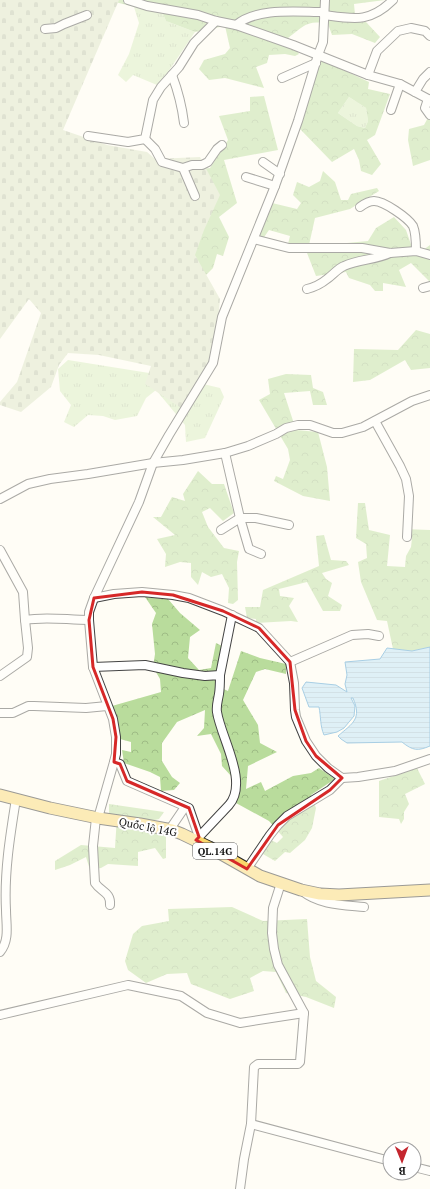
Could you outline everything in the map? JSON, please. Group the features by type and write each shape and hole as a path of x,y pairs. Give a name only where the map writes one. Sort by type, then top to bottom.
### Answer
{"main road":[{"name":"Quốc lộ 14G","path":"0,795 97,818 170,829 198,839 260,876 301,890 320,894 338,895 430,890"}],"street":[{"path":"128,0 147,6 198,15 216,21 236,24 317,59 400,84 429,100 425,108 430,115"},
{"path":"110,905 109,898 106,893 95,883 92,846 97,818 116,754 116,737 113,719 93,667 89,612 138,502 153,463 213,363 222,317 276,186 323,42 325,0"},
{"path":"236,24 240,21 268,12 324,14 364,18 375,14 393,0"},
{"path":"45,29 56,28 87,15"},
{"path":"145,139 153,100 179,67 194,43 216,21"},
{"path":"368,75 377,51 398,31 411,28 425,31 430,36"},
{"path":"282,78 317,59"},
{"path":"415,92 423,79 430,72"},
{"path":"172,76 178,91 184,123"},
{"path":"391,110 400,84"},
{"path":"88,136 128,142 145,139"},
{"path":"145,139 155,149 162,162 183,168 192,165 202,165 208,162 217,148 222,145"},
{"path":"263,162 280,174"},
{"path":"183,168 195,196"},
{"path":"246,177 276,186"},
{"path":"360,207 366,202 381,202 406,219 412,226 416,251"},
{"path":"254,239 289,248 362,248 390,253 416,251 430,255"},
{"path":"307,289 320,284 346,265 384,257 390,253"},
{"path":"0,499 22,487 44,481 153,463 183,460 225,452 248,446 286,428 298,425 310,425 333,432 342,433 363,427 412,401 430,395"},
{"path":"375,421 400,466 408,485 407,537"},
{"path":"225,452 240,518 249,549 261,554"},
{"path":"222,530 240,518 256,518 289,525"},
{"path":"0,550 23,592 28,648 27,657 0,676"},
{"path":"94,598 114,594 142,592 173,595 189,598 232,615 259,628 290,662 294,683 296,717 306,740 316,756 328,768 342,778 395,771 430,759"},
{"path":"198,839 230,805 234,800 236,793 237,782 228,744 221,730 216,710 220,675 232,615"},
{"path":"25,620 53,618 89,620"},
{"path":"290,662 352,636 368,634 379,636"},
{"path":"93,667 145,665 205,676 220,675"},
{"path":"0,713 13,713 28,706 86,708 107,706"},
{"path":"114,762 120,764 127,781 189,808 198,839"},
{"path":"247,869 270,835 287,816 330,790 342,778"},
{"path":"0,952 5,944 7,930 6,886 10,839 16,799"},
{"path":"170,829 186,807"},
{"path":"240,1189 244,1159 252,1124 254,1067 258,1064 298,1064 300,1062 304,1013 278,965 272,933 273,908 281,883"},
{"path":"301,890 309,897 320,901 364,907"},
{"path":"0,1015 128,985 181,996 207,1013 240,1023 304,1013"},
{"path":"252,1124 382,1159"}],"highlighted area":[{"path":"142,592 173,595 223,611 259,628 290,662 295,710 306,741 316,756 342,778 330,790 278,825 247,869 196,840 199,837 189,808 127,781 120,764 114,762 116,737 113,719 93,667 89,620 94,598"}],"green space":[{"path":"0,0 119,0 63,130 107,145 147,152 155,159 200,157 220,195 204,230 195,255 220,299 215,354 181,408 145,384 151,366 99,355 68,353 59,365 51,387 21,412 0,405 0,402 17,382 41,313 29,299 0,339"},
{"path":"385,0 354,4 355,15 366,22 380,37 375,43 352,34 332,35 328,24 310,23 302,27 288,38 299,54 295,56 285,54 269,55 267,63 256,67 264,88 225,78 209,80 199,69 204,60 225,54 230,48 225,26 195,32 166,21 163,14 111,1"},
{"path":"134,7 163,14 166,21 195,32 168,72 157,85 133,75 126,82 118,75 129,54 139,23"},
{"path":"320,59 369,82 368,89 390,94 375,135 367,140 381,164 372,175 361,171 359,160 354,149 332,162 300,129","holes":["349,97 366,108 368,121 365,128 357,126 338,113"]},
{"path":"264,96 278,150 224,160 237,203 219,217 229,237 223,256 217,254 213,268 206,275 193,265 190,170 210,168 228,140 219,116 250,111 250,97"},
{"path":"349,97 366,108 368,121 365,128 357,126 338,113"},
{"path":"430,114 430,160 413,166 408,140 409,129 424,125"},
{"path":"323,171 335,182 341,200 348,200 351,194 377,188 379,191 350,209 315,218 309,245 288,244 290,236 269,230 260,243 256,243 272,203 297,209 301,203 293,195 297,182 309,187 320,181"},
{"path":"394,217 406,230 415,256 430,245 430,282 411,263 399,270 406,287 383,283 383,291 375,291 370,285 349,278 346,272 316,276 307,253 326,245 368,241 376,228"},
{"path":"416,330 430,334 430,368 411,370 405,360 370,380 353,382 354,349 398,350"},
{"path":"68,360 174,377 220,388 224,397 205,438 186,442 185,425 156,390 146,398 137,416 115,420 103,416 88,415 74,427 64,422 71,405 60,391 58,369"},
{"path":"286,374 311,375 313,388 323,392 327,405 313,405 310,391 284,393 296,430 318,432 327,467 330,501 303,496 274,481 276,476 283,479 290,460 288,449 259,400 270,394 268,379"},
{"path":"198,471 212,484 224,484 234,513 223,521 210,508 202,512 208,527 224,548 239,551 237,562 238,600 233,604 228,603 229,588 222,574 211,577 202,572 198,585 191,577 191,563 180,562 165,567 166,554 157,539 175,535 153,517 161,517 172,497 185,501 183,494"},
{"path":"358,503 365,503 369,530 390,535 387,566 405,567 406,556 411,547 412,538 403,529 430,530 430,647 412,651 393,649 387,621 377,620 361,582 358,562 367,558 366,544 356,538"},
{"path":"324,535 331,560 346,561 349,565 322,573 326,579 332,583 328,596 342,605 340,611 323,611 307,582 279,589 280,596 294,598 289,606 298,622 256,623 256,619 247,618 245,607 260,607 263,590 319,566 316,536"},
{"path":"145,597 168,599 180,613 200,630 190,637 188,658 199,670 211,668 216,643 224,647 217,686 228,691 241,651 260,658 286,664 286,674 265,669 256,672 243,700 258,725 260,743 277,752 248,766 246,789 261,782 265,791 293,776 311,773 319,768 335,779 311,795 316,808 312,828 305,840 290,853 285,852 275,861 256,850 263,836 277,843 283,837 269,821 236,803 241,787 222,766 221,754 211,734 197,736 204,728 205,710 177,722 162,743 162,761 172,777 180,783 174,790 161,791 160,777 124,763 122,750 131,752 131,742 120,739 112,706 161,692 160,679 153,667 155,654 152,624 156,613"},
{"path":"417,768 425,784 405,794 409,804 404,812 404,819 401,824 399,819 379,817 379,781"},
{"path":"109,804 164,812 159,819 129,826 166,834 166,858 163,859 155,848 138,852 138,866 108,864 101,868 90,870 86,857 55,870 55,861 81,845 115,848 117,816 109,814"},
{"path":"232,907 263,921 307,919 310,957 316,981 336,997 334,1008 306,997 286,993 276,972 263,971 250,978 254,991 230,999 191,984 187,973 167,974 146,983 128,970 125,961 133,934 142,926 169,921 168,909"}],"water":[{"path":"430,647 430,746 422,749 413,749 402,742 347,743 338,736 352,724 356,716 356,705 353,698 351,698 355,706 354,716 344,728 337,732 324,735 319,707 309,707 302,688 306,682 336,685 347,692 345,684 347,675 345,662 380,659 387,648 412,651"}]}
